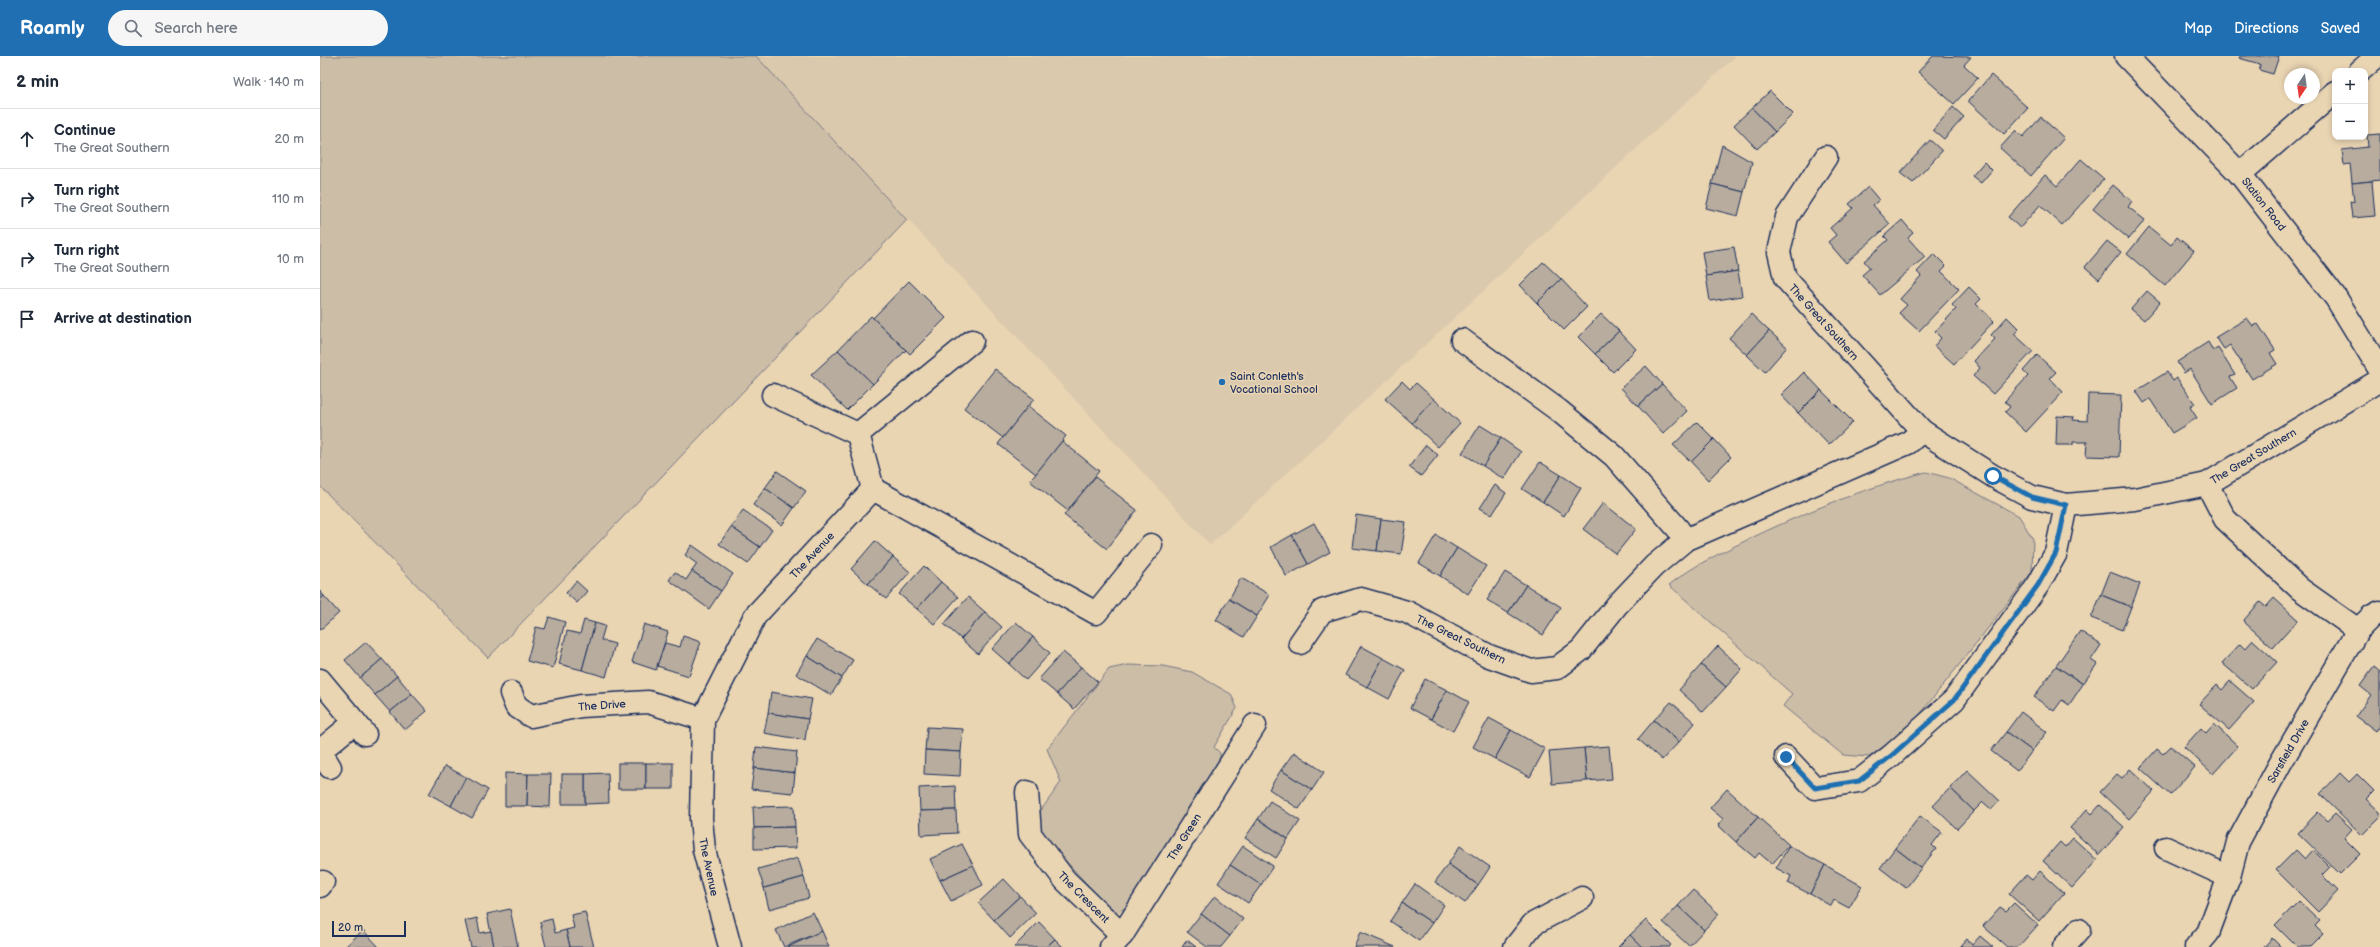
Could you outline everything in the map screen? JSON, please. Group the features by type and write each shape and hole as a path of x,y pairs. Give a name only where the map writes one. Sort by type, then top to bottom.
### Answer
{"street":[{"name":"Station Road","path":"2126,56 2240,174 2336,298 2380,370"},
{"path":"2363,68 2377,56"},
{"path":"2240,174 2332,95"},
{"name":"The Great Southern","path":"1826,157 1787,217 1779,252 1785,278 1922,431 1993,476 2032,497 2066,505 2135,499 2208,484 2380,380"},
{"path":"1462,340 1558,410 1614,456 1678,529 1685,540"},
{"path":"858,434 972,341"},
{"path":"773,395 858,434"},
{"name":"The Great Southern","path":"1300,643 1322,611 1361,599 1407,612 1489,656 1531,671 1557,668 1581,650 1617,605 1654,566 1685,540 1908,443 1922,431"},
{"path":"858,434 873,489 1096,613 1151,545"},
{"path":"2208,484 2224,519 2300,589 2358,630"},
{"name":"The Avenue","path":"730,947 704,850 701,819 703,719 755,616 873,489"},
{"path":"1786,757 1815,788 1859,781 1897,751 1954,700 2038,585 2056,553 2066,505"},
{"name":"Sarsfield Drive","path":"2196,947 2208,933 2229,877 2238,842 2280,764 2358,630 2372,616 2380,612"},
{"path":"320,680 360,728 324,756"},
{"name":"The Drive","path":"511,693 516,706 531,716 581,706 648,702 703,719"},
{"name":"The Green","path":"1117,941 1255,725"},
{"name":"The Crescent","path":"1027,792 1030,834 1065,880 1117,941"},
{"path":"2166,848 2229,877"},
{"path":"1515,947 1533,924 1582,898"},
{"path":"2064,947 2079,930"}],"shaded area":[{"path":"320,56 756,56 907,220 488,658 320,486"},
{"name":"Saint Conleth's Vocational School","path":"756,56 1736,56 1210,545"},
{"path":"1926,472 1949,478 2019,516 2033,539 2032,572 1911,726 1869,757 1843,755 1783,706 1792,694 1669,585 1706,561 1789,521 1856,493"},
{"path":"1128,665 1163,666 1192,672 1231,694 1237,708 1214,747 1220,753 1220,763 1130,905 1118,912 1106,905 1043,836 1037,816 1061,782 1047,749 1109,669"}],"building":[{"path":"1933,56 1971,57 1964,65 1978,78 1954,104 1918,72"},
{"path":"2240,56 2279,56 2273,74 2259,70 2260,64 2239,58"},
{"path":"1991,75 2028,108 2004,134 1968,101"},
{"path":"1770,91 1793,114 1775,132 1752,108"},
{"path":"1953,107 1964,117 1944,139 1933,130"},
{"path":"1752,108 1775,132 1757,149 1734,125"},
{"path":"2041,117 2064,138 2031,176 2000,148 2016,130 2023,137"},
{"path":"2380,134 2380,180 2352,183 2350,164 2344,165 2342,150 2368,147 2368,135"},
{"path":"1930,140 1942,151 1913,183 1900,173"},
{"path":"1722,145 1752,162 1744,192 1712,184"},
{"path":"2081,159 2104,179 2062,225 2040,205 2020,228 2008,217 2045,175 2057,186"},
{"path":"1984,162 1992,170 1981,183 1972,176"},
{"path":"2372,181 2375,216 2352,218 2350,201 2354,202 2352,183"},
{"path":"1712,184 1744,192 1738,216 1706,208"},
{"path":"2113,185 2132,201 2128,207 2145,220 2129,239 2093,209"},
{"path":"1868,187 1879,200 1873,205 1890,224 1846,263 1828,242 1836,235 1830,228 1853,208 1849,204"},
{"path":"1902,220 1913,233 1908,238 1925,257 1880,295 1862,275 1870,268 1864,261 1888,240 1884,236"},
{"path":"2149,227 2171,245 2177,237 2194,251 2165,286 2127,254"},
{"path":"2107,241 2121,252 2099,279 2085,267"},
{"path":"1734,247 1738,271 1706,276 1702,252"},
{"path":"1934,254 1946,266 1941,271 1959,289 1919,331 1899,313 1907,305 1900,299 1921,276 1917,272"},
{"path":"1543,262 1561,279 1537,303 1520,285"},
{"path":"1738,271 1742,296 1710,301 1706,276"},
{"path":"1561,279 1587,307 1564,330 1537,303"},
{"path":"909,281 946,318 910,354 873,318"},
{"path":"1969,287 1981,299 1976,304 1994,321 1954,364 1934,346 1941,338 1935,332 1956,309 1952,305"},
{"path":"2147,291 2160,302 2144,320 2131,309"},
{"path":"1601,314 1619,331 1595,354 1578,337"},
{"path":"1751,314 1769,331 1747,355 1729,338"},
{"path":"871,316 906,350 873,384 838,350"},
{"path":"2007,317 2019,329 2014,334 2033,351 1993,394 1973,376 1980,368 1974,361 1995,339 1991,335"},
{"path":"2247,318 2253,326 2258,324 2275,350 2270,353 2277,364 2252,379 2230,345 2224,349 2216,337"},
{"path":"1619,331 1636,349 1613,372 1595,354"},
{"path":"1769,331 1787,347 1765,372 1747,355"},
{"path":"2208,342 2213,351 2218,348 2235,375 2230,377 2237,388 2212,404 2190,369 2184,373 2177,362"},
{"path":"838,350 873,384 847,410 811,375"},
{"path":"2037,355 2056,372 2050,378 2063,392 2026,432 2005,412 2010,407 2005,401 2028,376 2023,371"},
{"path":"1646,366 1662,384 1638,406 1621,388"},
{"path":"995,369 1034,399 1003,438 964,408"},
{"path":"1804,372 1821,390 1798,413 1781,395"},
{"path":"2167,372 2173,381 2177,378 2195,404 2190,407 2197,418 2172,433 2150,399 2144,403 2136,391"},
{"path":"1402,381 1410,389 1416,383 1434,399 1412,423 1385,399"},
{"path":"1662,384 1687,411 1663,434 1638,406"},
{"path":"1821,390 1853,422 1829,445 1798,413"},
{"path":"2088,394 2121,395 2119,457 2086,456 2087,442 2073,442 2073,445 2056,445 2057,416 2074,417 2073,420 2087,421"},
{"path":"1434,399 1460,423 1438,447 1412,423"},
{"path":"1028,406 1066,436 1036,474 998,444"},
{"path":"1697,422 1714,439 1691,462 1673,445"},
{"path":"1480,425 1501,438 1483,466 1462,453"},
{"path":"1501,438 1521,452 1504,479 1483,466"},
{"path":"1714,439 1731,457 1708,480 1691,462"},
{"path":"1062,441 1099,471 1068,511 1030,481"},
{"path":"1426,445 1438,455 1421,476 1409,467"},
{"path":"1540,462 1561,475 1543,502 1522,489"},
{"path":"777,471 806,491 794,508 765,488"},
{"path":"1561,475 1581,488 1564,516 1543,502"},
{"path":"1095,477 1137,510 1107,549 1064,515"},
{"path":"1495,485 1506,493 1492,515 1480,508"},
{"path":"765,488 794,508 782,525 753,505"},
{"path":"1603,503 1636,529 1616,554 1583,529"},
{"path":"743,510 772,530 760,547 731,527"},
{"path":"1356,515 1381,519 1377,551 1352,548"},
{"path":"1381,519 1406,522 1401,554 1377,551"},
{"path":"1314,523 1330,552 1308,564 1292,535"},
{"path":"731,527 760,547 748,564 719,544"},
{"path":"1292,535 1308,564 1286,576 1271,547"},
{"path":"1436,535 1457,548 1440,576 1419,563"},
{"path":"875,541 893,557 868,584 851,569"},
{"path":"692,545 733,574 721,591 692,571 697,564 685,555"},
{"path":"1457,548 1486,566 1468,594 1440,576"},
{"path":"893,557 910,572 886,599 868,584"},
{"path":"924,566 941,582 917,609 899,594"},
{"path":"692,571 721,591 709,609 669,580 675,572 686,580"},
{"path":"1505,572 1526,585 1508,613 1487,600"},
{"path":"2110,572 2140,584 2131,607 2101,595"},
{"path":"1241,578 1270,595 1257,616 1229,599"},
{"path":"576,581 587,591 577,603 566,593"},
{"path":"941,582 958,597 934,624 917,609"},
{"path":"1526,585 1561,607 1543,635 1508,613"},
{"path":"320,591 324,596 320,600"},
{"path":"2101,595 2131,607 2122,630 2091,618"},
{"path":"324,596 339,613 320,630 320,600"},
{"path":"968,597 985,612 961,639 944,624"},
{"path":"2274,598 2298,620 2273,648 2243,621 2260,602 2266,607"},
{"path":"1229,599 1257,616 1244,637 1216,620"},
{"path":"985,612 1002,627 978,654 961,639"},
{"path":"549,617 565,622 553,668 527,661 536,627 545,629"},
{"path":"584,620 595,623 582,670 559,664 567,631 580,634"},
{"path":"1016,622 1033,637 1009,664 992,649"},
{"path":"595,623 605,626 601,640 615,644 606,677 582,670"},
{"path":"644,624 668,632 656,670 632,662"},
{"path":"2080,631 2101,645 2091,660 2097,664 2083,684 2056,666"},
{"path":"683,636 701,642 689,676 657,666 665,643 680,647"},
{"path":"1033,637 1050,653 1026,680 1009,664"},
{"path":"817,639 853,660 842,678 807,656"},
{"path":"2253,640 2277,662 2252,689 2222,663 2240,644 2245,649"},
{"path":"366,642 382,659 360,678 345,660"},
{"path":"1361,646 1383,658 1367,687 1345,675"},
{"path":"1718,646 1742,669 1726,687 1701,665"},
{"path":"1063,652 1081,667 1057,694 1039,679"},
{"path":"807,656 842,678 831,695 796,674"},
{"path":"1383,658 1405,670 1389,699 1367,687"},
{"path":"382,659 397,676 375,695 360,678"},
{"path":"1701,665 1726,687 1703,712 1679,690"},
{"path":"2056,666 2083,684 2069,705 2062,700 2054,711 2034,697"},
{"path":"1081,667 1098,682 1074,709 1057,694"},
{"path":"2374,667 2380,672 2380,725 2376,731 2356,716 2371,695 2360,686"},
{"path":"397,676 412,694 390,712 375,695"},
{"path":"1425,679 1447,690 1431,719 1410,708"},
{"path":"2230,681 2254,702 2229,730 2199,704 2217,685 2222,690"},
{"path":"1447,690 1469,702 1453,731 1431,719"},
{"path":"771,692 812,699 808,719 768,713"},
{"path":"412,694 427,711 405,730 390,712"},
{"path":"1671,702 1695,723 1679,742 1654,720"},
{"path":"2021,712 2047,732 2032,751 2006,732"},
{"path":"768,713 808,719 805,740 764,733"},
{"path":"1489,718 1511,730 1495,759 1473,747"},
{"path":"1654,720 1679,742 1662,760 1638,739"},
{"path":"2214,724 2238,746 2213,774 2184,747 2201,728 2206,733"},
{"path":"927,727 963,729 961,752 925,750"},
{"path":"1511,730 1545,749 1530,777 1495,759"},
{"path":"2006,732 2032,751 2017,771 1991,751"},
{"path":"1609,746 1612,779 1587,781 1584,748"},
{"path":"2171,746 2195,767 2170,795 2140,768 2157,749 2163,754"},
{"path":"756,747 797,752 795,773 754,768"},
{"path":"1584,748 1587,781 1552,784 1549,751"},
{"path":"925,750 961,752 960,776 924,774"},
{"path":"1294,752 1324,772 1312,790 1281,770"},
{"path":"618,763 646,763 646,789 618,789"},
{"path":"646,763 673,763 673,789 646,789"},
{"path":"445,766 466,777 451,806 429,794"},
{"path":"754,768 795,773 793,793 751,789"},
{"path":"2130,769 2154,791 2129,819 2100,792 2117,774 2122,778"},
{"path":"1281,770 1312,790 1299,809 1269,789"},
{"path":"1967,770 2000,801 1991,809 1983,802 1974,811 1950,788"},
{"path":"505,773 528,774 527,806 505,806"},
{"path":"608,773 609,803 585,804 585,774"},
{"path":"2340,773 2349,782 2357,774 2374,791 2366,799 2380,812 2380,817 2362,835 2320,794"},
{"path":"528,774 551,774 550,807 527,806"},
{"path":"562,774 585,774 585,804 562,804"},
{"path":"466,777 488,790 472,818 451,806"},
{"path":"955,786 956,810 920,811 919,788"},
{"path":"1950,788 1974,811 1957,829 1933,806"},
{"path":"1727,789 1758,817 1736,842 1718,825 1723,819 1710,808"},
{"path":"1270,801 1300,821 1288,839 1258,819"},
{"path":"2100,805 2124,827 2099,855 2070,828 2087,809 2092,814"},
{"path":"794,806 795,827 754,828 753,807"},
{"path":"956,810 957,833 921,835 920,811"},
{"path":"2318,812 2327,821 2335,813 2352,829 2344,838 2360,854 2340,874 2298,833"},
{"path":"1920,816 1942,832 1932,845 1936,849 1921,868 1895,848"},
{"path":"1758,817 1789,845 1772,864 1759,853 1755,858 1736,842"},
{"path":"1258,819 1288,839 1276,858 1245,838"},
{"path":"795,827 796,848 754,849 754,828"},
{"path":"2073,838 2097,860 2072,888 2043,861 2060,842 2065,847"},
{"path":"962,844 973,865 940,880 930,859"},
{"path":"1243,846 1273,866 1261,885 1230,865"},
{"path":"1460,846 1490,867 1478,885 1448,864"},
{"path":"1789,846 1825,865 1810,894 1788,883 1791,876 1776,868"},
{"path":"1895,848 1921,868 1906,888 1880,868"},
{"path":"2296,850 2305,859 2313,850 2330,867 2322,875 2338,891 2318,912 2276,870"},
{"path":"798,858 804,877 764,888 758,869"},
{"path":"1448,864 1478,885 1465,903 1435,882"},
{"path":"973,865 983,885 951,901 940,880"},
{"path":"1230,865 1261,885 1248,903 1218,883"},
{"path":"1825,865 1862,886 1849,908 1834,900 1831,906 1810,894"},
{"path":"2040,871 2064,893 2039,921 2009,894 2026,875 2032,880"},
{"path":"804,877 809,898 769,909 764,888"},
{"path":"1004,879 1020,896 994,920 978,903"},
{"path":"1415,884 1444,905 1432,923 1402,903"},
{"path":"1693,890 1719,914 1704,930 1678,906"},
{"path":"1020,896 1036,913 1010,938 994,920"},
{"path":"1215,896 1243,919 1230,936 1201,914"},
{"path":"2299,901 2320,921 2315,926 2323,934 2310,947 2297,947 2275,925"},
{"path":"1402,903 1432,923 1419,941 1390,921"},
{"path":"2014,903 2038,925 2018,947 2007,947 1983,926 2000,907 2006,911"},
{"path":"1678,906 1704,930 1689,946 1663,922"},
{"path":"510,909 518,947 494,947 487,914"},
{"path":"585,912 594,947 570,947 566,930 574,928 571,915"},
{"path":"813,912 822,931 784,947 776,930"},
{"path":"1201,914 1230,936 1221,947 1207,947 1187,932"},
{"path":"477,918 480,933 491,931 494,947 471,947 465,921"},
{"path":"552,919 555,933 566,930 570,947 546,947 540,922"},
{"path":"1646,920 1671,945 1669,947 1642,947 1630,935"},
{"path":"1039,922 1055,939 1046,947 1014,947"},
{"path":"363,930 379,947 345,947"},
{"path":"822,931 829,947 788,947"},
{"path":"1360,932 1395,947 1354,947"},
{"path":"1630,935 1642,947 1618,947"},
{"path":"1980,936 1993,947 1960,947 1967,939 1972,945"},
{"path":"2272,938 2281,947 2264,947"},
{"path":"1055,939 1063,947 1046,947"},
{"path":"1187,940 1196,947 1182,947"}],"place":[{"name":"Saint Conleth's Vocational School","path":"1222,382"}],"route":[{"path":"1786,757 1792,766 1815,788 1859,781 1891,756 1954,700 2038,585 2056,553 2066,505 2032,497 1993,476"}]}
